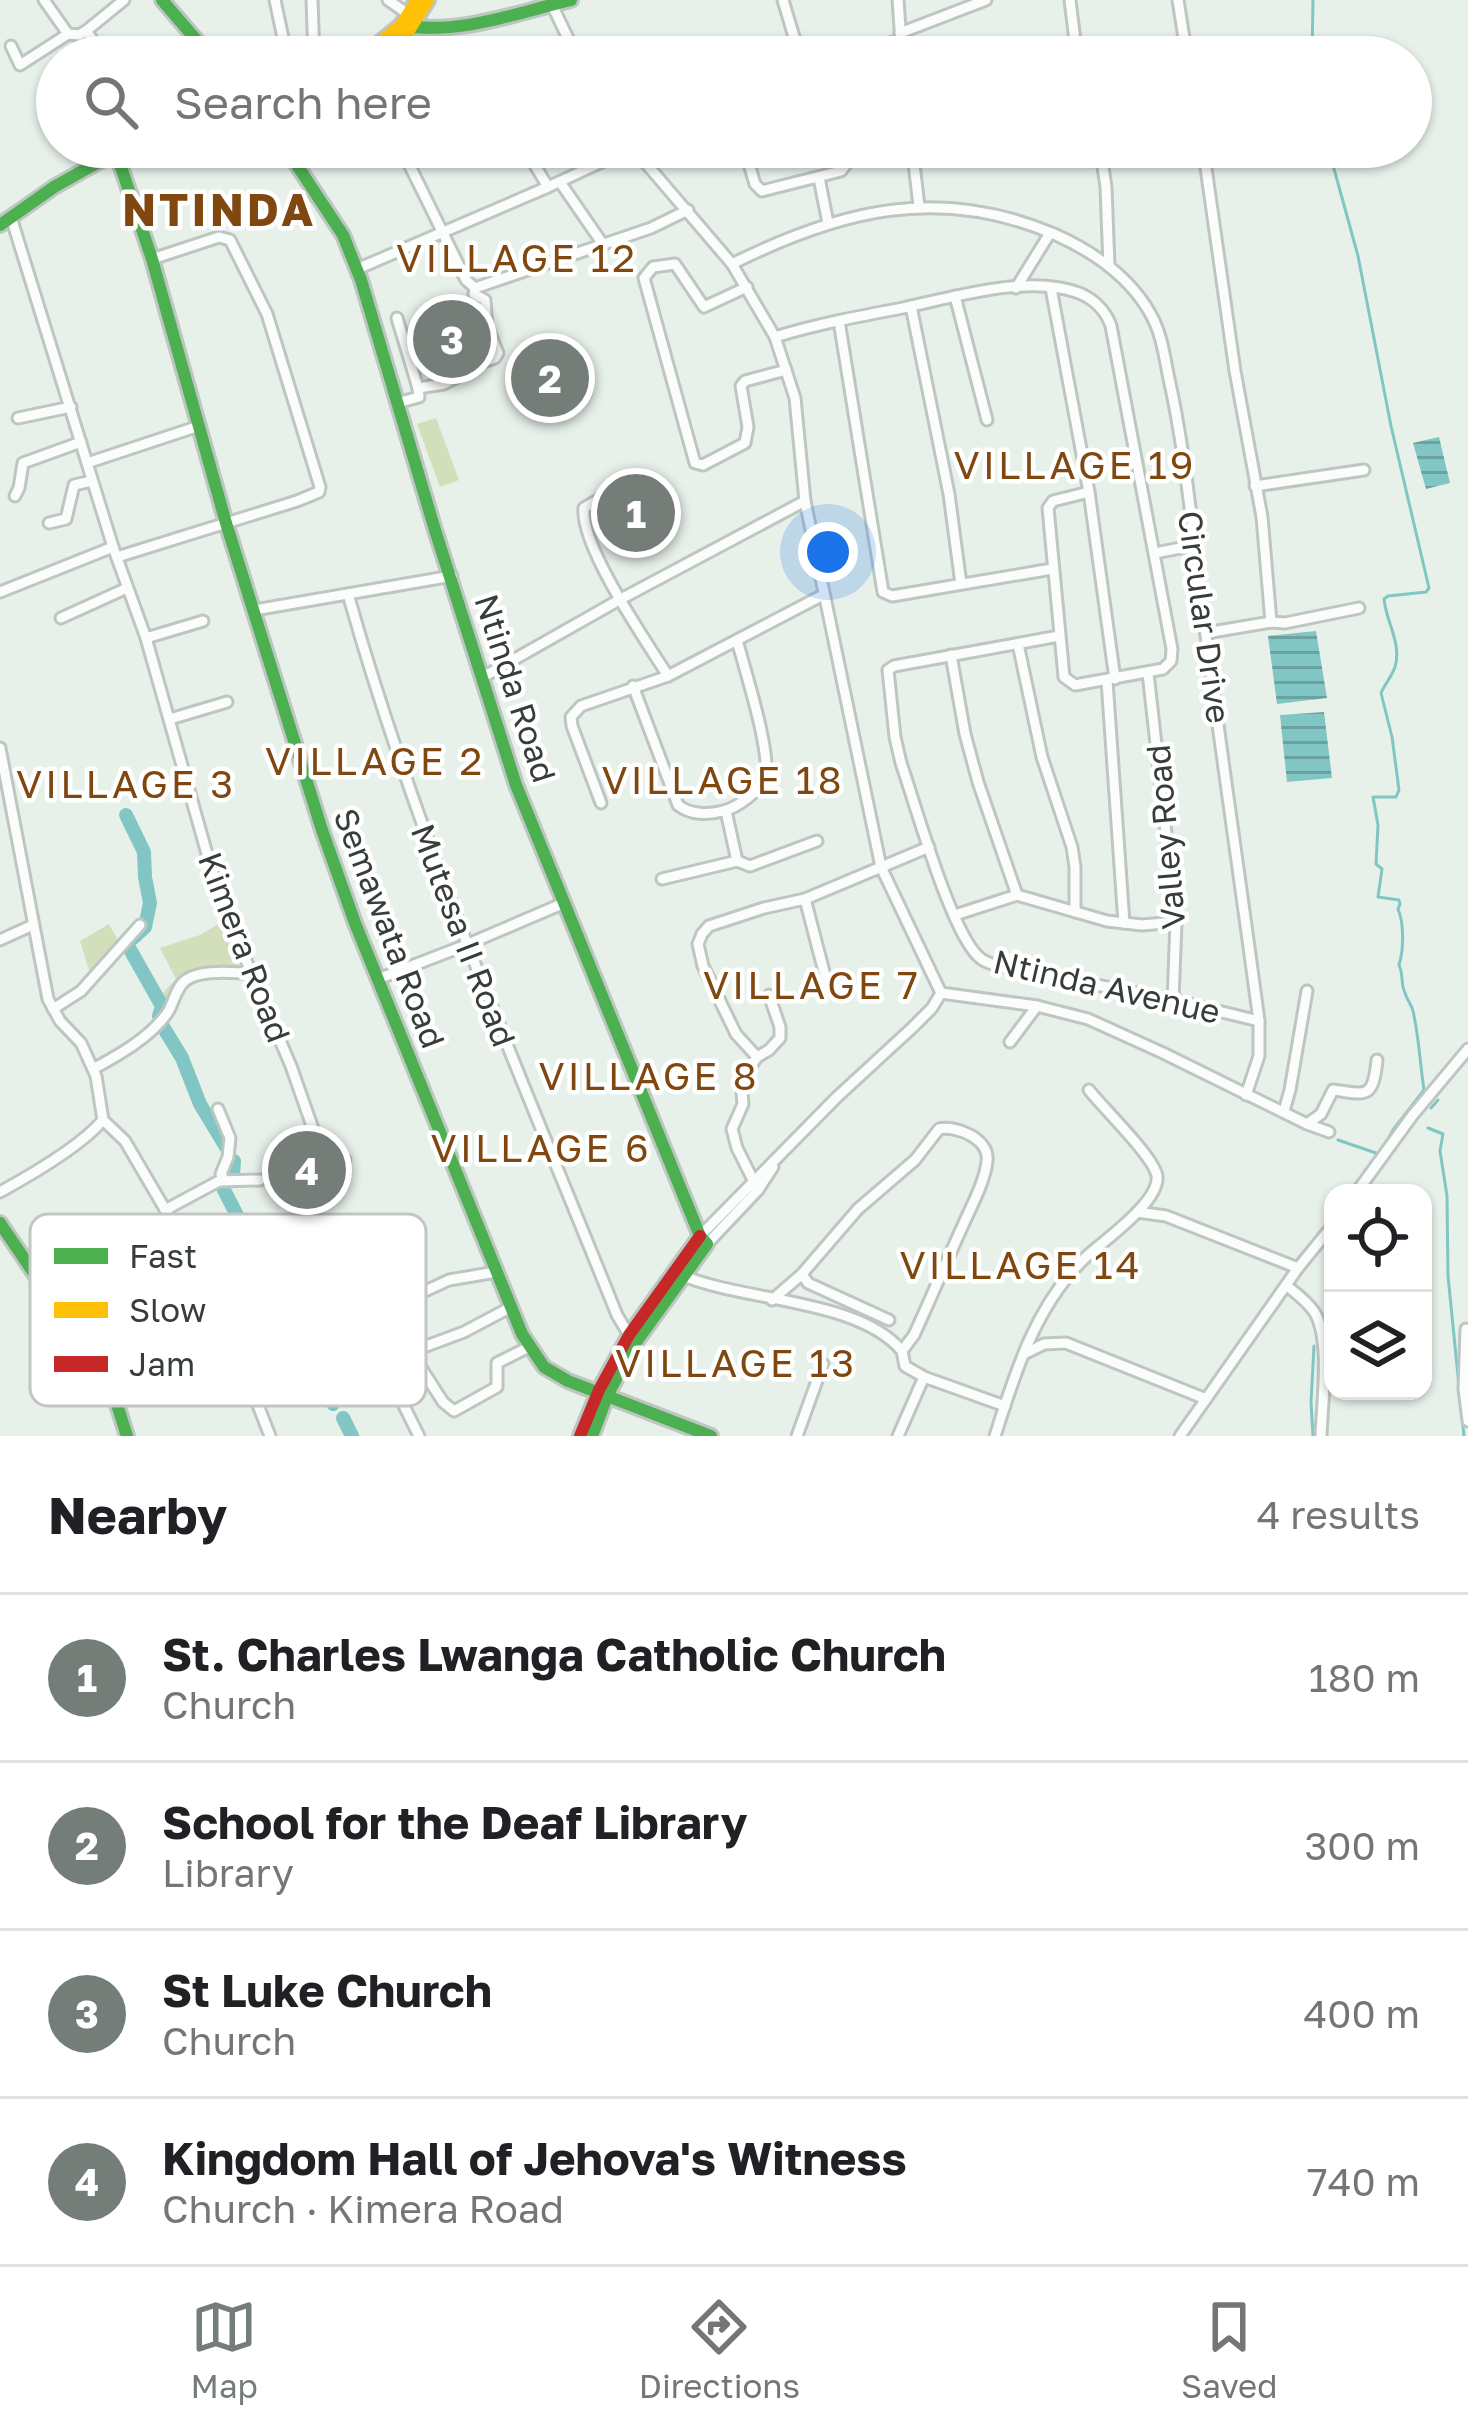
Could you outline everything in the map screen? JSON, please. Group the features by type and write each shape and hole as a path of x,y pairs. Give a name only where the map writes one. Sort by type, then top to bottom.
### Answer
{"street":[{"path":"44,0 68,34"},
{"path":"65,36 80,35 124,0"},
{"path":"162,0 193,36"},
{"path":"275,0 283,36"},
{"path":"312,0 313,36"},
{"path":"388,0 408,21 430,22 485,19 571,0"},
{"path":"403,36 417,0"},
{"path":"389,36 428,0"},
{"path":"783,0 794,36"},
{"path":"898,0 901,36"},
{"path":"903,36 986,0"},
{"path":"1070,0 1074,36"},
{"path":"1178,0 1184,36"},
{"path":"551,5 566,36"},
{"path":"86,31 90,36"},
{"path":"11,46 20,64 36,54"},
{"path":"5,221 87,168"},
{"name":"Semawata Road","path":"121,168 322,830 529,1347 553,1372 712,1436"},
{"name":"Ntinda Road","path":"299,168 343,235 357,269 516,785 704,1240"},
{"path":"411,168 466,280 475,288"},
{"path":"537,168 548,187"},
{"path":"357,269 589,168"},
{"path":"651,168 732,264 775,337 795,398 805,501 881,867 941,993"},
{"path":"750,168 762,191 845,168"},
{"path":"915,168 920,206"},
{"path":"1103,168 1108,266"},
{"path":"1206,168 1262,517 1270,622"},
{"path":"819,178 828,223"},
{"path":"560,182 602,243"},
{"name":"Circular Drive","path":"732,264 828,223 920,206 976,210 1016,220 1091,253 1147,308 1159,333 1173,394 1258,1021 1259,1056 1246,1094"},
{"path":"475,288 651,228 688,210"},
{"name":"Kimera Road","path":"5,221 146,638 211,868 291,1066 325,1166"},
{"path":"1016,288 1050,233"},
{"path":"0,592 115,552 319,492 267,314 230,239 219,237 152,259"},
{"path":"747,287 704,307 675,264 653,267 644,278 695,463 703,465 745,443 748,427 741,386 786,370"},
{"path":"418,388 444,384 498,353 487,326 485,300 474,294 475,288"},
{"path":"775,337 955,296 1016,288 1051,288 1085,296 1108,317 1172,649 1168,666 1080,686 1064,677 1049,504 1089,492"},
{"path":"1051,288 1089,492 1111,680 1124,923"},
{"path":"955,296 987,420"},
{"path":"911,306 950,494 961,584"},
{"path":"397,318 419,398 397,403"},
{"path":"839,321 883,592 892,596 1052,568"},
{"path":"406,347 419,343"},
{"path":"18,418 71,407"},
{"path":"87,463 199,426"},
{"path":"15,496 23,463 81,442"},
{"path":"1256,486 1364,470"},
{"path":"50,523 65,519 74,485 92,481"},
{"path":"610,494 588,505 582,514 620,600 668,676"},
{"path":"483,677 805,501"},
{"path":"1155,553 1196,545"},
{"path":"254,610 452,575"},
{"path":"61,618 127,588"},
{"name":"Mutesa II Road","path":"348,594 396,754 466,945 617,1316 633,1338"},
{"path":"601,803 572,726 571,717 580,706 668,676 823,596"},
{"path":"1206,633 1359,608"},
{"path":"146,638 202,621"},
{"path":"1017,895 974,768 951,656 1060,636"},
{"path":"633,686 678,805 686,812 726,811 743,801 766,774 737,640"},
{"path":"1018,644 1042,757 1072,847 1075,912"},
{"name":"Ntinda Avenue","path":"951,656 894,666 887,676 895,737 929,847 970,946 987,962 1258,1021"},
{"name":"Valley Road","path":"1148,673 1176,922 1173,1000"},
{"path":"170,719 227,703"},
{"path":"0,748 45,989 93,1069 104,1120 125,1141 167,1214"},
{"path":"726,811 737,861"},
{"path":"662,879 737,861 750,866 817,841"},
{"path":"757,1057 736,1034 704,966 698,944 709,926 805,899 929,847"},
{"path":"955,915 1017,895 1124,923 1176,922"},
{"path":"805,899 830,991"},
{"path":"378,979 564,903"},
{"path":"0,940 33,925"},
{"path":"53,1009 81,992 140,925"},
{"path":"93,1069 120,1055 157,1024 188,978 251,974"},
{"path":"1284,1111 1306,991"},
{"path":"941,993 1037,1006 1106,1027 1329,1132"},
{"path":"580,1436 633,1338 704,1240 837,1097 932,1008 941,993"},
{"path":"755,1186 732,1129 743,1104 741,1081 757,1057 780,1038 769,995"},
{"path":"1010,1042 1037,1006"},
{"path":"1363,1184 1468,1049"},
{"path":"1307,1124 1321,1114 1333,1090 1363,1094 1375,1078 1377,1060"},
{"path":"995,1436 1031,1334 1068,1276 1137,1212 1156,1187 1156,1172 1148,1156 1089,1090"},
{"path":"218,1109 230,1138 229,1157 222,1166 224,1180"},
{"path":"0,1192 104,1120"},
{"path":"772,1300 802,1274 858,1209 921,1155 939,1129 953,1127 982,1145 987,1161 914,1335 902,1351"},
{"path":"309,1214 304,1204 307,1196 331,1189 325,1166 345,1160"},
{"path":"165,1210 224,1180 260,1180"},
{"path":"1137,1212 1166,1216 1298,1268"},
{"path":"0,1223 30,1267"},
{"path":"1180,1436 1324,1236"},
{"path":"426,1291 449,1280 496,1272"},
{"path":"679,1274 837,1313 890,1337 902,1351 905,1366 924,1377 1005,1406"},
{"path":"802,1274 808,1283 889,1320"},
{"path":"1287,1286 1314,1310 1320,1325 1321,1436"},
{"path":"426,1347 511,1307"},
{"path":"1466,1329 1468,1421"},
{"path":"890,1337 914,1335"},
{"path":"1022,1356 1044,1344 1066,1342 1206,1399"},
{"path":"426,1375 454,1411 497,1387 497,1363 529,1347"},
{"path":"797,1436 823,1364"},
{"path":"898,1436 924,1377"},
{"path":"592,1436 604,1392"},
{"path":"118,1406 127,1436"},
{"path":"258,1406 270,1436"},
{"path":"406,1406 419,1436"}],"green space":[{"path":"436,418 459,480 440,487 417,424"},
{"path":"225,920 239,968 186,975 167,1009 159,997 176,979 160,948 200,935"},
{"path":"109,924 120,944 91,977 80,941"}],"water":[{"path":"1439,437 1450,483 1426,489 1413,443"},
{"path":"1316,631 1327,698 1277,704 1268,636"},
{"path":"1324,712 1332,778 1287,782 1280,715"}],"waterway":[{"path":"1312,36 1313,0"},
{"path":"1334,168 1358,256 1429,588 1384,599 1397,658 1381,693 1399,790 1396,797 1373,797 1378,825 1376,864 1382,869 1378,897 1400,904 1399,965 1415,1021 1424,1090 1379,1155"},
{"path":"126,815 144,852 150,903 145,927 133,938"},
{"path":"128,946 162,1006 159,1016"},
{"path":"162,1025 229,1152"},
{"path":"1431,1108 1438,1100"},
{"path":"1428,1128 1443,1134 1448,1276 1464,1436"},
{"path":"1338,1140 1376,1153"},
{"path":"233,1175 234,1161"},
{"path":"225,1185 236,1214"},
{"path":"1298,1259 1324,1228"},
{"path":"1313,1436 1314,1346"},
{"path":"343,1418 352,1436"}],"traffic: fast":[{"path":"162,0 193,36"},
{"path":"401,25 465,25 571,0"},
{"path":"0,225 88,168"},
{"path":"121,168 322,830 355,923 522,1334 544,1367 568,1381 711,1436"},
{"path":"299,168 343,235 361,280 516,785 707,1244 636,1342 592,1436"},
{"path":"0,1223 30,1267"},
{"path":"118,1406 127,1436"}],"traffic: slow":[{"path":"388,36 417,0"},
{"path":"403,36 428,0"}],"traffic: jam":[{"path":"580,1436 629,1335 700,1236"}],"place":[{"name":"St Luke Church","path":"452,339"},
{"name":"School for the Deaf Library","path":"550,378"},
{"name":"St. Charles Lwanga Catholic Church","path":"636,513"},
{"name":"Kingdom Hall of Jehova's Witness","path":"307,1170"}],"district":[{"name":"NTINDA","path":"219,209"},
{"name":"VILLAGE 12","path":"517,257"},
{"name":"VILLAGE 19","path":"1075,464"},
{"name":"VILLAGE 2","path":"375,760"},
{"name":"VILLAGE 18","path":"723,779"},
{"name":"VILLAGE 3","path":"126,783"},
{"name":"VILLAGE 7","path":"812,984"},
{"name":"VILLAGE 8","path":"649,1075"},
{"name":"VILLAGE 6","path":"541,1147"},
{"name":"VILLAGE 14","path":"1021,1264"},
{"name":"VILLAGE 13","path":"736,1362"}]}
